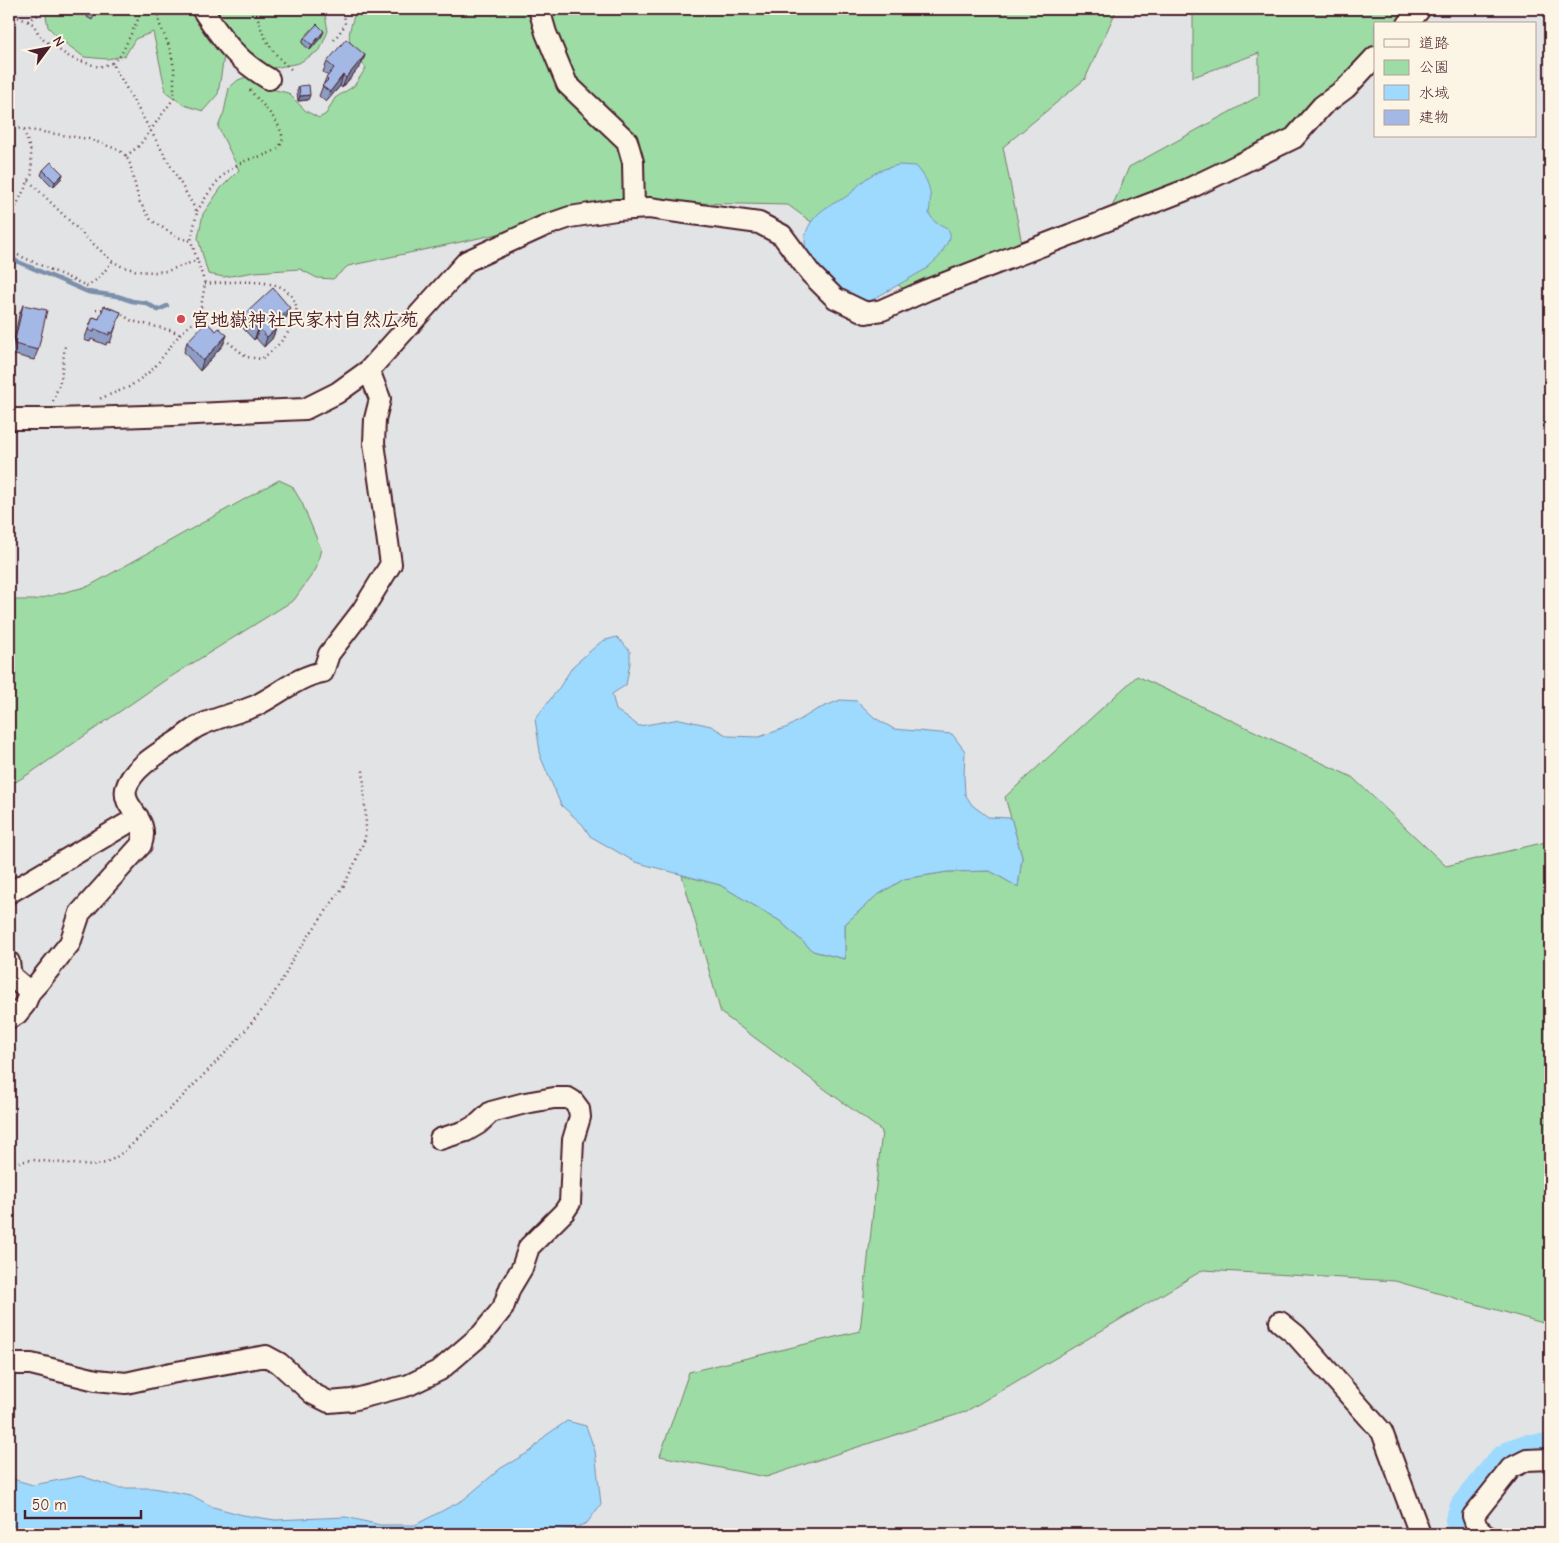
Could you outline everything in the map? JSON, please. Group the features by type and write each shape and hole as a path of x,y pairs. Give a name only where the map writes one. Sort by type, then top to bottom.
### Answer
{"street":[{"path":"202,9 223,41 236,55 252,69 269,79"},
{"path":"539,9 546,33 567,84 627,141 633,162 634,208"},
{"path":"1410,22 1420,9"},
{"path":"9,419 174,415 305,409 337,393 369,370 467,261 544,226 570,217 634,208 648,208 759,223 782,235 811,274 836,298 866,312 882,310 927,290 1186,190 1294,138 1322,106 1346,88 1374,58"},
{"path":"9,1018 17,1014 25,1004 30,992 70,943 80,913 141,845 144,836 143,826 128,801 126,793 126,788 134,773 149,760 199,725 256,706 310,674 323,672 329,654 362,611 391,564 374,443 375,419 380,399 369,370"},
{"path":"9,893 138,817"},
{"path":"9,962 11,976 30,992"},
{"path":"9,1364 30,1364 96,1380 126,1383 180,1371 266,1356 279,1363 313,1394 329,1402 352,1400 409,1385 440,1370 482,1334 503,1308 510,1288 522,1268 529,1247 564,1212 570,1203 573,1140 580,1117 579,1109 574,1101 568,1098 554,1098 525,1103 491,1112 478,1124 466,1131 440,1139"},
{"path":"1280,1322 1296,1335 1382,1432 1420,1534"},
{"path":"1485,1534 1477,1527 1473,1516 1511,1468 1527,1460 1550,1459"}],"path":[{"path":"28,22 48,9"},
{"path":"9,13 32,24 41,38 71,58 99,66 112,63 121,55 143,9"},
{"path":"126,156 139,146 174,98 174,68 170,48 159,23 158,9"},
{"path":"256,9 259,27 279,59 292,70"},
{"path":"334,40 345,24 344,9"},
{"path":"112,63 197,212"},
{"path":"91,401 129,387 144,377 154,368 180,334 195,321 201,307 205,284 191,241 197,212 208,194 225,174 244,162 269,154 279,147 282,140 279,128 268,110 250,90"},
{"path":"9,127 89,139 119,150 126,156 130,164 139,201 151,220 177,237 191,241"},
{"path":"9,220 32,174 31,152 24,130"},
{"path":"29,181 112,261 121,266 155,272 167,271 198,260"},
{"path":"9,251 87,286 99,278 112,261"},
{"path":"205,284 267,284 283,288 293,297 298,308 293,325 267,355 261,359 246,356 218,334"},
{"path":"96,310 109,308"},
{"path":"114,310 132,321 180,334"},
{"path":"196,318 212,329"},
{"path":"59,402 52,402 61,379 65,345"},
{"path":"9,1162 33,1160 93,1166 115,1158 128,1149 234,1044 268,1003 286,974 293,958 343,887 354,865 365,839 363,769"}],"green space":[{"path":"53,9 324,9 328,31 320,50 299,63 274,68 259,67 240,54 224,56 218,94 203,111 184,105 166,92 153,32 135,39 125,56 107,59 84,57 61,40 48,27 46,16"},
{"path":"353,9 1117,9 1085,79 1003,147 1023,249 909,293 788,205 648,202 348,266 333,279 317,278 300,269 255,272 224,277 208,274 198,238 203,214 221,188 239,170 218,127 224,112 229,88 238,80 249,76 267,88 288,93 306,111 319,118 326,114 335,98 354,86 366,68 355,53 350,41 350,29 356,11"},
{"path":"1193,9 1435,9 1421,22 1374,22 1374,61 1247,164 1107,219 1129,167 1259,96 1259,53 1193,77"},
{"path":"279,480 292,486 302,503 321,549 316,569 294,600 164,681 9,786 9,600 34,600 89,586"},
{"path":"1137,676 1352,777 1446,866 1550,841 1550,1325 1395,1281 1203,1270 965,1412 766,1477 660,1456 689,1372 860,1331 882,1131 721,1013 682,875 720,885 780,921 813,951 845,959 845,924 876,896 904,879 947,872 990,871 1018,887 1022,857 1005,797"}],"water":[{"path":"899,165 916,166 921,172 929,188 929,214 935,222 947,228 950,238 939,257 926,269 870,301 852,296 827,279 812,262 805,244 809,226 824,209 847,196 865,179 883,169"},
{"path":"617,637 630,651 630,663 626,685 612,694 616,710 639,726 680,719 711,726 728,736 759,737 788,727 816,710 840,700 857,701 875,718 894,729 952,734 965,751 965,794 972,805 988,817 1011,818 1022,857 1018,887 990,871 947,872 904,879 876,896 845,924 845,959 813,951 780,921 720,885 635,862 590,836 583,825 561,805 541,758 535,719 573,666 602,641"},
{"path":"567,1421 586,1426 595,1451 601,1504 587,1523 570,1530 542,1534 9,1534 9,1474 16,1480 33,1485 81,1476 118,1488 153,1488 191,1495 213,1507 243,1515 275,1520 346,1517 380,1525 415,1525 463,1500 501,1468 531,1451 545,1436"}],"building":[{"path":"90,9 97,9 94,14 89,12"},
{"path":"317,24 324,31 312,45 304,38"},
{"path":"346,39 365,55 346,78 343,75 330,92 322,86 328,80 326,78 334,68 327,62"},
{"path":"309,85 310,95 300,96 299,86"},
{"path":"51,162 63,174 55,182 43,170"},
{"path":"273,288 290,308 282,315 280,312 270,322 276,329 267,337 244,315"},
{"path":"23,305 47,310 38,350 14,344"},
{"path":"104,306 121,312 113,333 110,332 109,335 95,329 94,332 88,330 93,317 99,319"},
{"path":"206,322 216,331 219,328 227,335 203,361 187,342"}],"waterway":[{"path":"9,258 88,292 146,303 158,310 167,306"},
{"path":"1465,1534 1459,1520 1464,1506 1502,1460 1515,1452 1527,1448 1550,1448"}],"place":[{"name":"宮地嶽神社民家村自然広苑","path":"181,319"}]}
